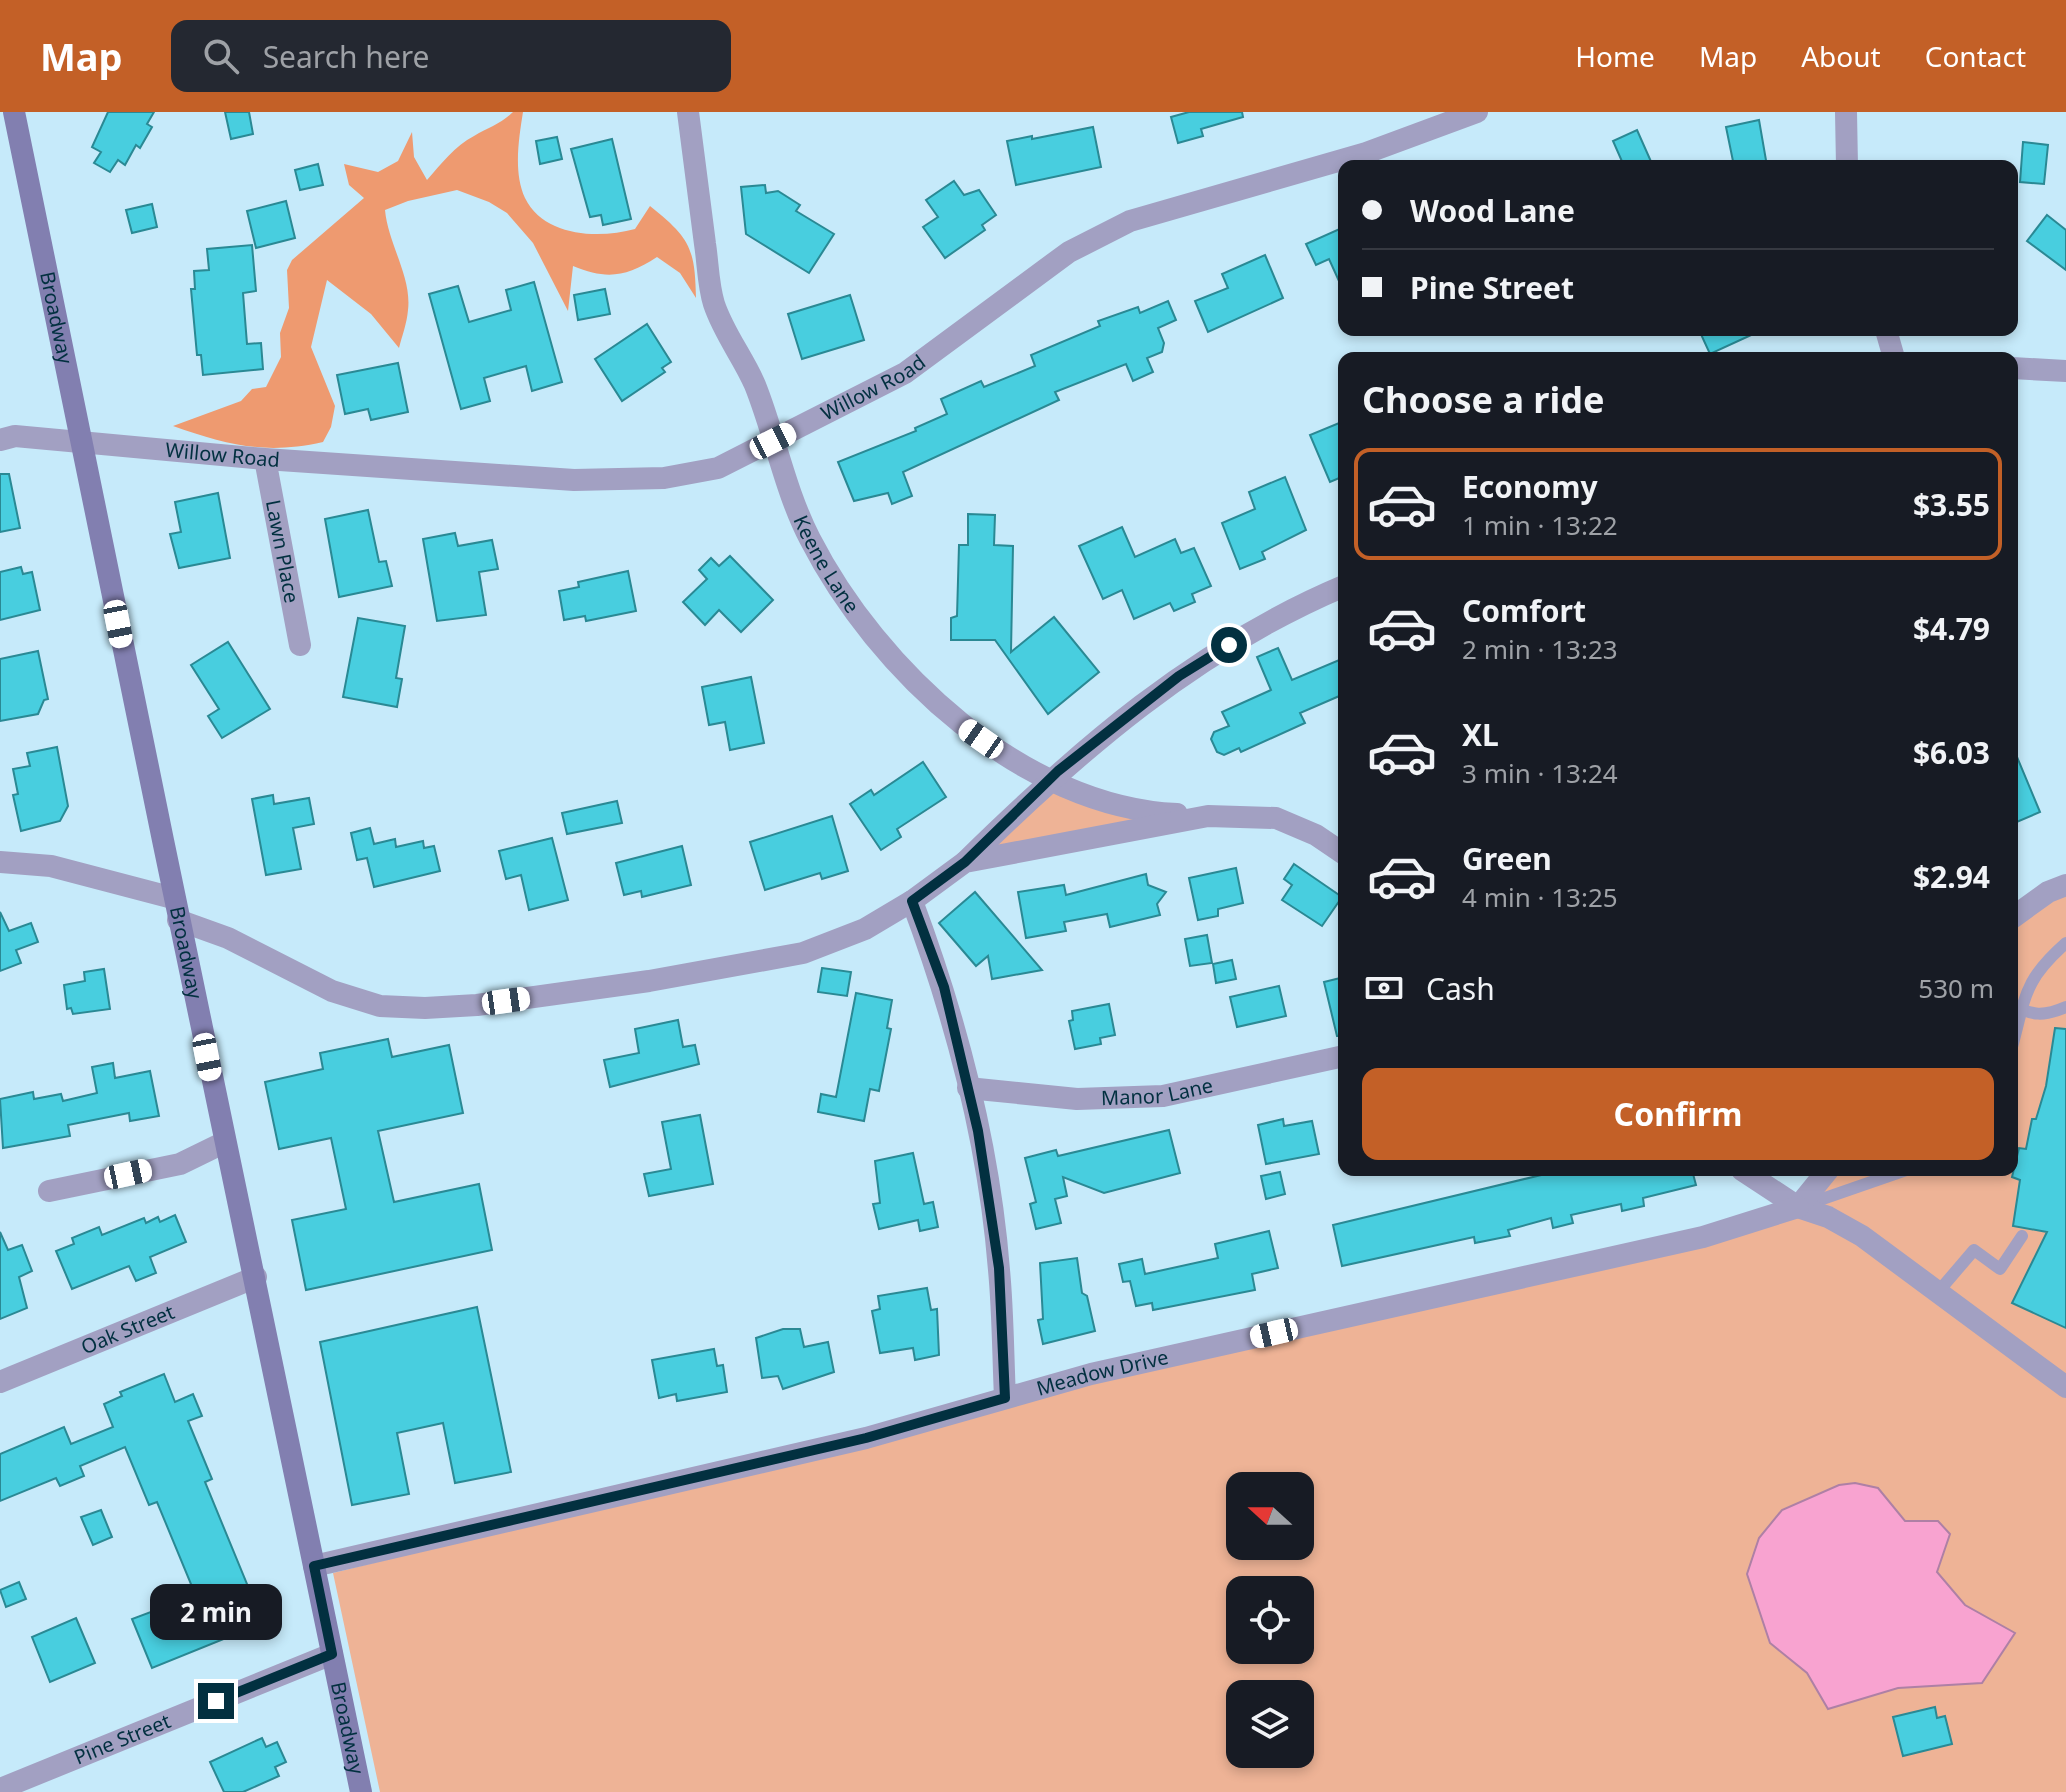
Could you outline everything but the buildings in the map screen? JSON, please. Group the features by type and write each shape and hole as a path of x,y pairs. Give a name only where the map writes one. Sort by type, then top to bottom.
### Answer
{"main road":[{"name":"Broadway","path":"14,112 223,1143 256,1277 361,1792"}],"street":[{"name":"Keene Lane","path":"688,112 713,301 727,337 754,382 809,538 852,608 886,649 965,727 1049,779 1105,802 1138,810 1208,816"},
{"name":"Willow Road","path":"1342,160 1477,112"},
{"path":"1846,112 1847,160"},
{"name":"Willow Road","path":"0,440 15,436 265,459 574,480 664,478 718,468 905,373 1069,252 1104,232 1130,221 1338,161"},
{"path":"2018,368 2066,371"},
{"name":"Lawn Place","path":"265,459 300,645"},
{"path":"178,920 228,938 332,991 380,1006 425,1008 477,1005 649,981 803,953 851,935 912,901 965,862 1049,779 1179,676 1279,614 1338,589"},
{"path":"965,862 1208,816 1276,818 1316,835 1338,850"},
{"path":"0,862 51,866 173,898"},
{"path":"2018,914 2048,892 2066,885"},
{"path":"912,901 944,987 978,1131 999,1268 1005,1398"},
{"name":"Manor Lane","path":"968,1088 1077,1099 1163,1096 1338,1057"},
{"path":"49,1191 180,1164 223,1143"},
{"path":"1751,1176 1798,1207 1828,1217 1862,1236 2066,1387"},
{"path":"1798,1207 1823,1176"},
{"name":"Meadow Drive","path":"314,1566 866,1438 1091,1374 1703,1237 1798,1207"},
{"name":"Oak Street","path":"0,1382 256,1277"},
{"name":"Pine Street","path":"0,1789 332,1654"}],"lane":[{"path":"2018,1004 2040,966 2066,943"},
{"path":"2018,1006 2042,1016 2066,1007"},
{"path":"1798,1207 1888,1176"},
{"path":"1938,1292 1974,1250 2000,1269 2022,1236"}],"shaded area":[{"path":"513,112 523,112 519,177 525,198 534,211 559,228 605,234 635,229 650,206 674,227 688,245 694,267 696,298 680,273 657,257 636,269 616,274 606,275 573,266 568,311 533,243 507,213 489,202 457,190 408,201 385,210 407,285 407,320 399,348 371,314 327,280 311,347 335,406 331,427 323,442 265,448 229,443 173,426 241,401 252,389 266,387 281,357 280,333 289,308 287,270 292,260 364,198 349,185 344,164 378,172 398,161 412,132 414,157 427,180 461,145"},
{"path":"1049,786 1155,820 979,855"},
{"path":"2066,887 2066,1792 380,1792 333,1573 1798,1207 1821,1176 2018,1176 2018,919"},
{"path":"1855,1483 1878,1488 1905,1521 1938,1521 1950,1534 1937,1572 1965,1605 2015,1633 1982,1683 1898,1688 1828,1709 1807,1673 1770,1643 1747,1574 1759,1538 1782,1510 1839,1485"}],"route":[{"path":"216,1701 332,1654 314,1566 866,1438 1005,1398 999,1268 978,1131 944,987 912,901 965,862 1058,771 1179,676 1229,645"}]}
